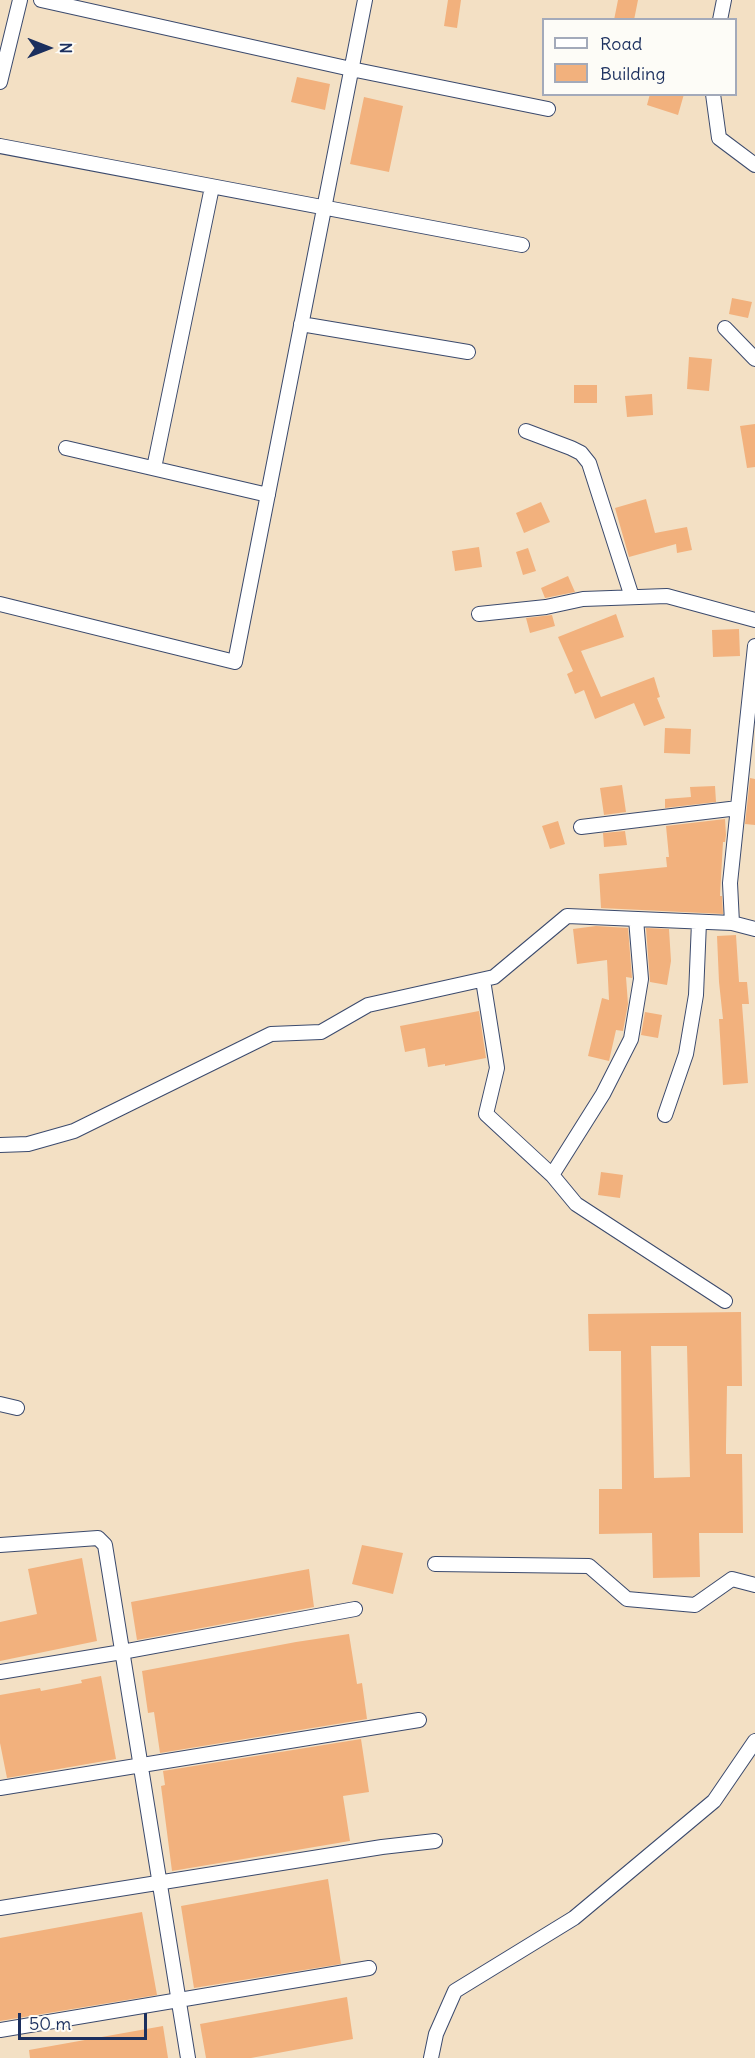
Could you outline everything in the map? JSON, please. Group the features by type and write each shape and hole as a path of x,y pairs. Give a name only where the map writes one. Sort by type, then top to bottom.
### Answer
{"street":[{"path":"0,82 20,0"},
{"path":"41,0 351,69 548,109"},
{"path":"0,604 235,662 365,0"},
{"path":"720,18 724,0"},
{"path":"713,96 719,138 755,165"},
{"path":"0,146 522,245"},
{"path":"154,468 212,187"},
{"path":"302,324 468,352"},
{"path":"725,328 755,360"},
{"path":"526,431 571,448 580,453 589,463 632,597"},
{"path":"66,448 268,495"},
{"path":"479,614 546,607 583,599 667,596 755,620"},
{"path":"732,923 730,883 755,646"},
{"path":"581,827 738,808"},
{"path":"0,1144 28,1144 74,1131 271,1034 321,1032 368,1005 494,977 567,916 732,923 755,930"},
{"path":"552,1175 603,1094 631,1038 641,979 636,919"},
{"path":"665,1115 688,1042 696,995 699,922"},
{"path":"483,980 497,1068 486,1114 552,1175 576,1204 725,1301"},
{"path":"0,1404 17,1408"},
{"path":"0,1545 98,1538 103,1540 105,1545 188,2058"},
{"path":"435,1564 589,1566 627,1599 695,1605 732,1579 755,1585"},
{"path":"0,1672 355,1609"},
{"path":"0,1788 419,1720"},
{"path":"431,2058 436,2034 455,1991 583,1910 714,1800 755,1741"},
{"path":"0,1908 435,1840"},
{"path":"0,2030 369,1968"}],"building":[{"path":"448,0 461,0 457,28 444,26"},
{"path":"618,0 638,0 634,18 614,18"},
{"path":"297,77 330,84 325,110 291,102"},
{"path":"649,96 683,96 678,115 647,105"},
{"path":"364,97 403,106 389,172 350,164"},
{"path":"732,298 752,302 748,318 729,314"},
{"path":"689,357 712,359 709,391 687,389"},
{"path":"574,385 597,385 597,403 574,403"},
{"path":"652,394 653,415 627,417 625,396"},
{"path":"755,424 755,467 747,468 740,426"},
{"path":"646,499 655,533 687,527 692,550 677,553 676,544 629,557 615,508"},
{"path":"541,502 550,522 524,533 516,513"},
{"path":"479,547 482,567 455,571 452,551"},
{"path":"528,548 536,571 523,575 516,552"},
{"path":"568,576 575,592 545,598 541,588"},
{"path":"616,614 624,637 581,651 601,697 654,677 660,697 657,698 665,718 644,726 634,703 595,719 584,690 575,694 567,674 573,671 558,637"},
{"path":"552,615 555,626 530,633 526,618"},
{"path":"739,629 740,656 713,657 712,630"},
{"path":"665,728 691,729 690,754 664,753"},
{"path":"750,778 755,779 755,825 745,824"},
{"path":"622,785 626,812 604,815 600,788"},
{"path":"715,786 716,802 665,808 665,799 691,797 690,787"},
{"path":"725,819 726,835 725,842 723,842 720,896 722,896 723,914 601,908 599,874 667,867 666,857 669,857 666,826"},
{"path":"558,821 565,844 550,849 542,826"},
{"path":"625,831 627,845 604,847 603,833"},
{"path":"596,926 628,928 632,978 626,977 628,1004 623,1031 616,1030 609,1061 588,1056 602,998 609,1000 607,960 577,964 573,929"},
{"path":"646,928 669,929 671,961 667,985 650,982"},
{"path":"736,935 739,982 747,982 749,1004 742,1004 748,1083 723,1085 719,1019 723,1019 717,936"},
{"path":"479,1011 486,1058 428,1067 425,1048 405,1052 400,1026"},
{"path":"645,1012 662,1015 658,1038 641,1035"},
{"path":"601,1172 623,1175 620,1198 598,1195"},
{"path":"741,1312 742,1386 727,1386 726,1454 742,1454 743,1533 699,1533 700,1577 653,1578 652,1533 599,1534 599,1489 622,1489 621,1351 589,1351 588,1314","holes":["651,1346 687,1346 690,1477 654,1478"]},
{"path":"362,1545 403,1553 393,1594 352,1584"},
{"path":"82,1558 97,1641 0,1661 0,1622 37,1614 28,1569"},
{"path":"309,1569 314,1607 137,1640 131,1602"},
{"path":"349,1634 357,1684 362,1683 367,1719 160,1753 154,1712 148,1713 142,1671"},
{"path":"101,1676 116,1759 7,1778 0,1743 0,1695 40,1688 41,1691 82,1683 81,1680"},
{"path":"361,1739 369,1792 343,1796 350,1841 172,1871 161,1786 165,1785 163,1771"},
{"path":"328,1879 341,1964 194,1988 181,1906"},
{"path":"142,1912 157,1995 0,2021 0,1938"},
{"path":"347,1997 353,2039 251,2058 206,2058 200,2024"},
{"path":"163,2026 168,2058 30,2058 29,2050"}]}
